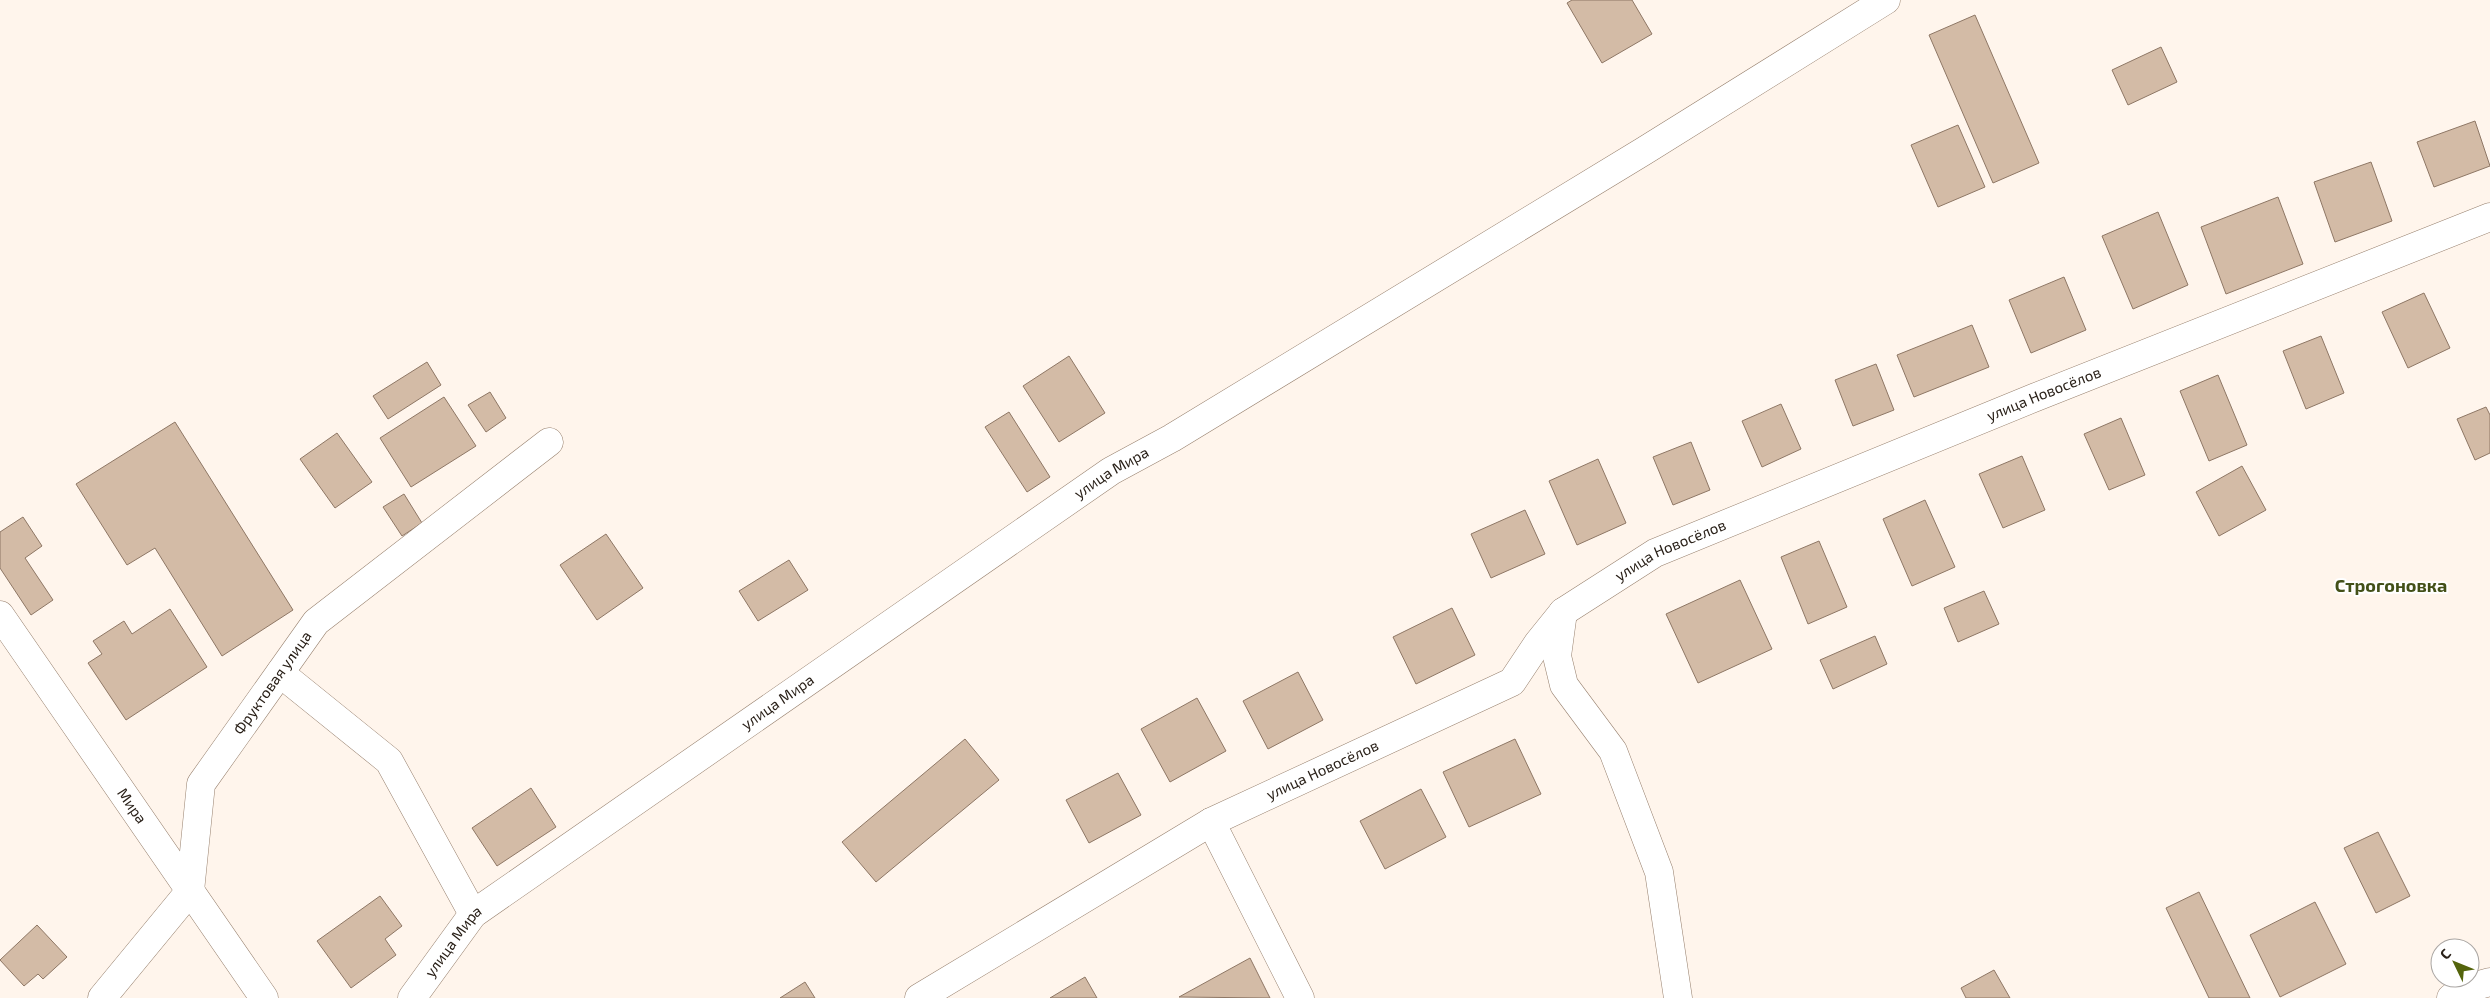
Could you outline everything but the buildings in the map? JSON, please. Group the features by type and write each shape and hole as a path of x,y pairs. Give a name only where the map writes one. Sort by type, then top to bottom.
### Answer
{"street":[{"name":"улица Мира","path":"412,998 473,914 1111,470 1172,438 1644,151 1886,0"},
{"name":"улица Новосёлов","path":"919,998 1211,822 1512,682 1538,643 1563,612 1655,553 2036,397 2490,217"},
{"name":"Фруктовая улица","path":"190,891 201,784 316,622 549,442"},
{"path":"1563,612 1556,656 1564,685 1613,751 1659,872 1678,998"},
{"name":"Мира","path":"0,615 264,998"},
{"path":"280,673 389,761 473,914"},
{"path":"1512,682 1538,676 1564,685"},
{"path":"1211,822 1300,998"},
{"path":"102,998 190,891"},
{"path":"2451,998 2461,990 2490,982"}],"district":[{"name":"Строгоновка","path":"2391,586"}]}
